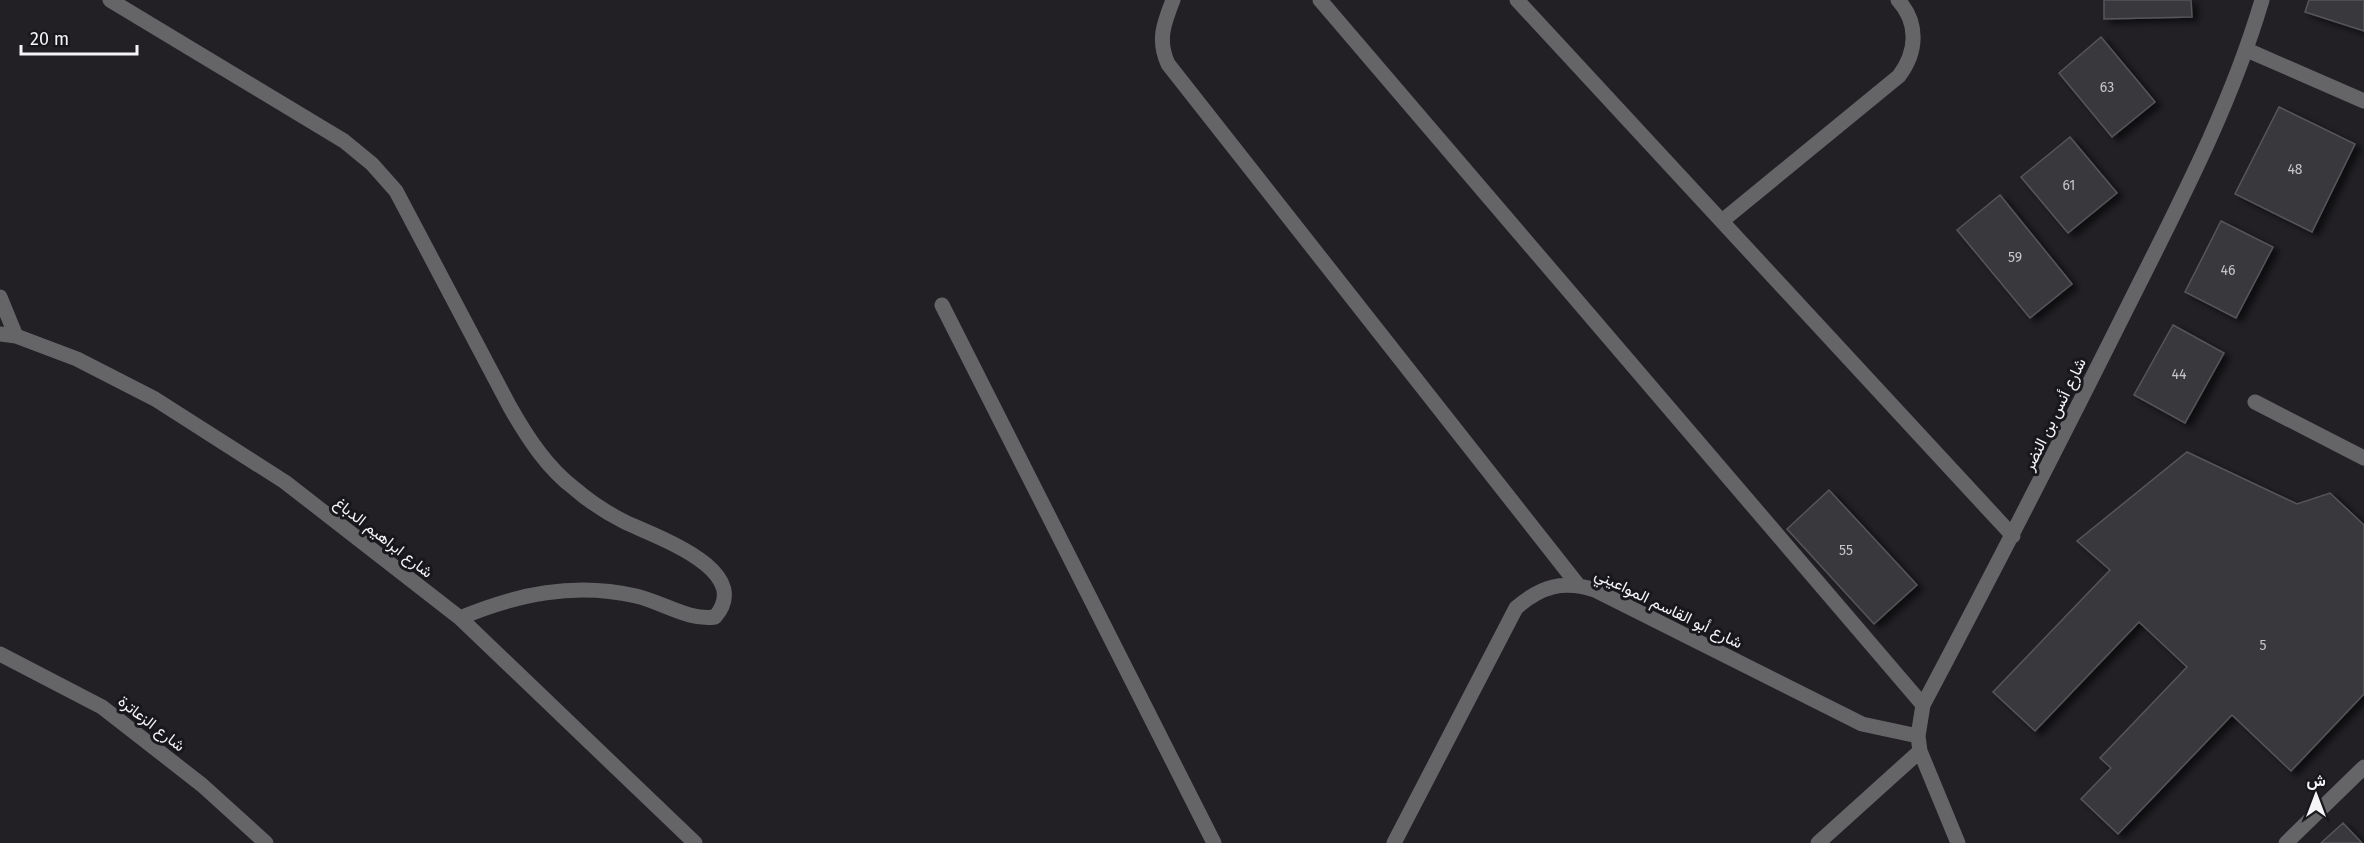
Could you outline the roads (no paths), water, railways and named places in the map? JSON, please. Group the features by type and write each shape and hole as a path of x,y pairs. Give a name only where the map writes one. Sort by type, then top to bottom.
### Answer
{"street":[{"path":"110,0 344,141 372,164 396,191 510,408 524,433 543,457 572,488 598,506 626,522 683,547 717,576 726,589 726,604 715,617 700,619 636,596 584,590 520,596 460,618"},
{"path":"1173,0 1161,31 1162,50 1168,64 1578,585"},
{"path":"1320,0 1923,705"},
{"path":"1722,221 1899,76 1906,67 1914,43 1913,26 1907,10 1898,0"},
{"name":"شارع أنس بن النضر","path":"1919,743 1923,705 2013,536 2217,126 2247,50 2262,0"},
{"path":"1520,1 2013,536"},
{"path":"2247,50 2364,101"},
{"path":"0,297 16,336"},
{"path":"942,305 1214,843"},
{"name":"شارع ابراهيم الدباغ","path":"0,334 16,336 78,359 155,399 275,476 460,618 696,843"},
{"path":"2254,402 2364,458"},
{"name":"شارع أبو القاسم المواعيني","path":"1394,843 1516,608 1533,594 1553,585 1578,585 1613,598 1862,724 1919,743"},
{"name":"شارع الزعاترة","path":"0,654 102,707 202,785 266,843"},
{"path":"1818,843 1919,743 1958,843"},
{"path":"2286,843 2364,767"}]}
